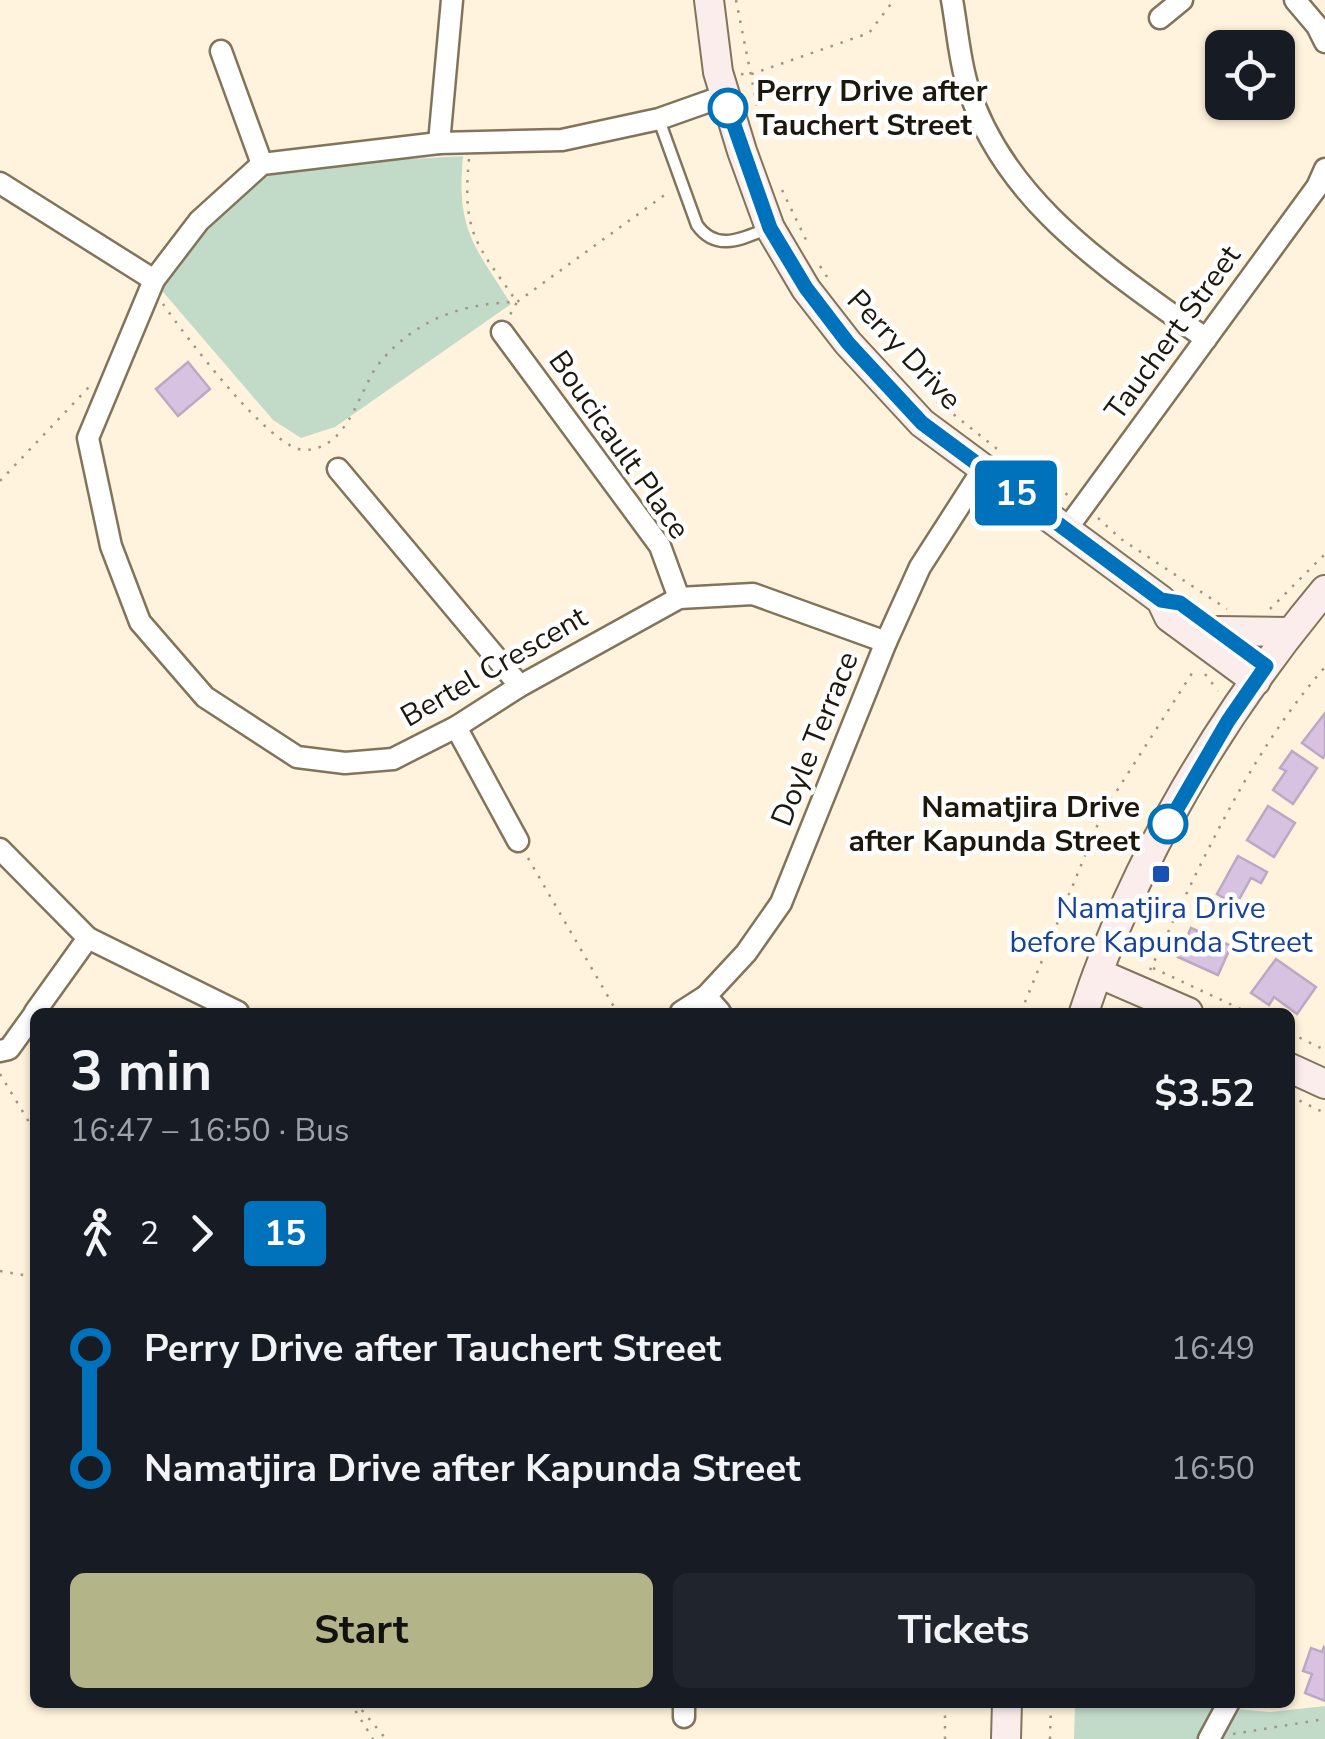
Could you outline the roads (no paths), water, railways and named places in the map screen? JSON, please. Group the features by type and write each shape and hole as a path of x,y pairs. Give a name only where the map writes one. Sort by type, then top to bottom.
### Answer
{"street":[{"path":"439,143 452,0"},
{"name":"Perry Drive","path":"709,0 724,96 770,228 806,288 848,343 922,423 1161,600 1169,617 1218,636 1261,673"},
{"path":"952,0 966,82 996,150 1018,182 1041,211 1084,250 1206,339"},
{"path":"1160,18 1182,0"},
{"path":"1295,0 1325,42"},
{"path":"221,50 262,164 439,143 562,140 659,119 724,96"},
{"name":"Bertel Crescent","path":"262,164 200,220 154,280 88,438 111,546 140,622 205,697 297,757 345,763 393,759 456,728 520,686 679,598 753,594 886,642"},
{"name":"Tauchert Street","path":"1066,530 1317,187 1325,169"},
{"path":"0,182 154,280"},
{"name":"Boucicault Place","path":"502,332 660,546 679,598"},
{"name":"Doyle Terrace","path":"713,1004 782,904 886,642 920,567 983,468"},
{"path":"338,469 520,686"},
{"path":"1092,991 1131,894 1184,794 1261,673 1325,590"},
{"path":"1228,721 1218,636 1290,632"},
{"path":"456,728 518,841"},
{"path":"0,848 88,938 230,1008"},
{"path":"39,1008 88,938"},
{"path":"1092,991 1138,1008"},
{"path":"1092,991 1170,1008"},
{"path":"0,1051 9,1049 30,1020"},
{"path":"1295,1080 1325,1084"},
{"path":"1006,1739 1007,1708"},
{"path":"1209,1739 1226,1708"}],"lane":[{"path":"659,119 704,235 715,240 740,241 770,228"}],"place":[{"name":"Perry Drive after Tauchert Street","path":"728,108"},
{"name":"Namatjira Drive after Kapunda Street","path":"1168,824"},
{"name":"Namatjira Drive before Kapunda Street","path":"1161,874"}]}
